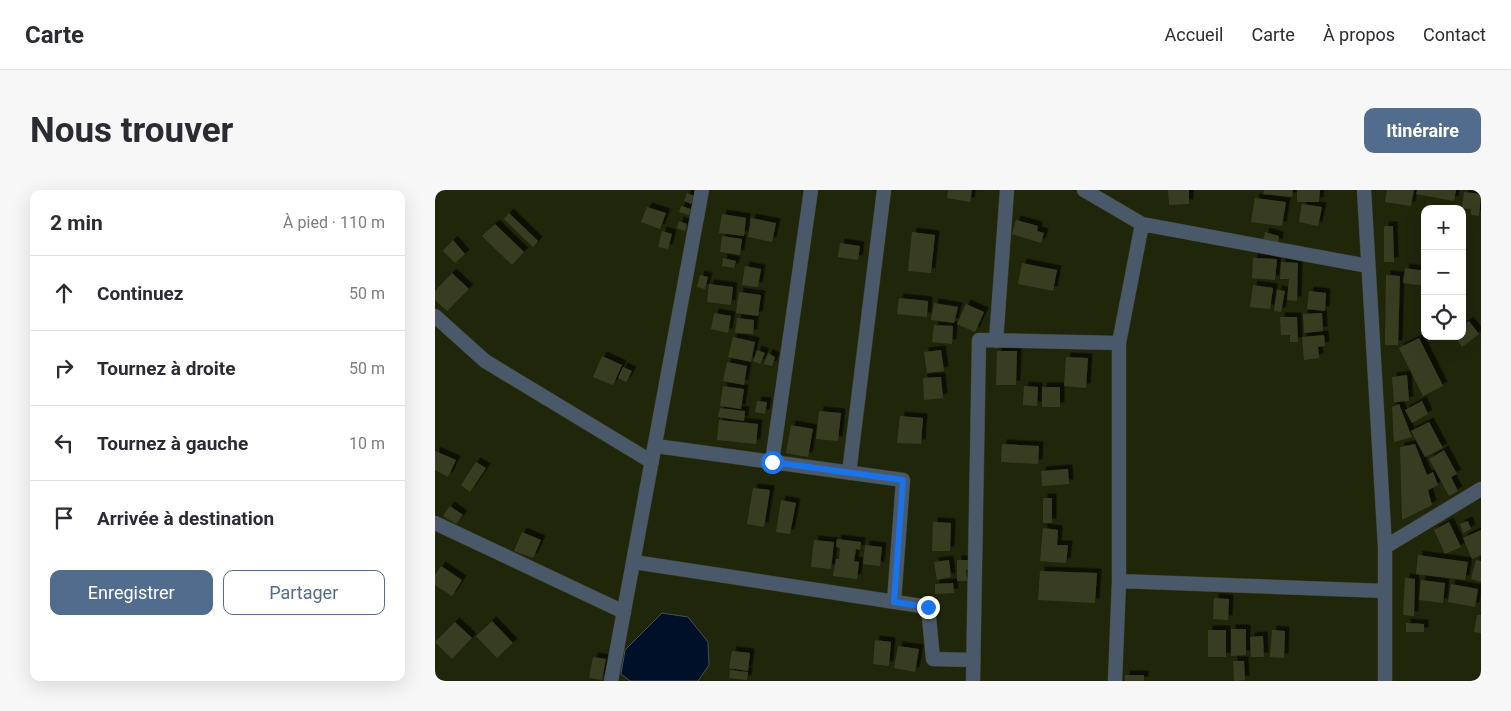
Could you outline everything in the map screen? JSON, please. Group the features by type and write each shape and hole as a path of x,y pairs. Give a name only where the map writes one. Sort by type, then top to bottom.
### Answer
{"street":[{"path":"611,681 702,190"},
{"path":"772,462 811,190"},
{"path":"849,473 884,190"},
{"path":"996,341 1007,190"},
{"path":"1084,190 1142,224 1368,266"},
{"path":"1364,190 1385,547 1385,681"},
{"path":"1115,681 1119,581 1119,343 1142,224"},
{"path":"435,316 485,361 652,462"},
{"path":"973,681 979,340 1119,343"},
{"path":"655,446 903,480 894,602"},
{"path":"1385,547 1481,489"},
{"path":"435,523 624,612"},
{"path":"633,562 928,607 933,659 973,660"},
{"path":"1119,581 1385,591"}],"water":[{"path":"662,613 688,617 708,642 709,665 698,681 630,681 621,674 625,650"}],"building":[{"path":"948,190 972,190 970,202 947,198"},
{"path":"1168,190 1189,190 1189,204 1169,205"},
{"path":"1264,190 1293,190 1292,197 1263,194"},
{"path":"1297,190 1320,190 1319,202 1297,202"},
{"path":"1387,190 1414,190 1411,206 1385,202"},
{"path":"1417,190 1456,190 1454,201 1416,194"},
{"path":"1464,192 1481,194 1479,216 1471,215 1471,209 1466,208 1466,205 1462,205"},
{"path":"687,193 694,196 691,204 684,201"},
{"path":"1255,198 1286,202 1282,226 1251,222"},
{"path":"1302,204 1322,207 1318,226 1299,222"},
{"path":"681,206 691,209 689,215 679,212"},
{"path":"647,207 666,213 660,229 641,222"},
{"path":"509,213 538,241 533,247 504,219"},
{"path":"722,214 746,218 744,236 719,233"},
{"path":"751,218 776,223 772,242 748,237"},
{"path":"1016,220 1038,226 1037,231 1044,233 1041,243 1012,234"},
{"path":"679,221 687,224 685,231 677,228"},
{"path":"495,224 524,252 512,265 482,236"},
{"path":"1384,226 1393,226 1394,262 1384,262"},
{"path":"662,231 672,234 668,249 658,247"},
{"path":"912,232 935,235 931,273 908,271"},
{"path":"1265,232 1279,236 1278,244 1263,240"},
{"path":"722,236 742,239 740,255 720,252"},
{"path":"453,240 465,254 455,263 443,251"},
{"path":"840,243 860,246 858,260 838,257"},
{"path":"723,258 736,261 734,268 722,266"},
{"path":"1253,258 1277,259 1275,280 1252,278"},
{"path":"1281,262 1298,263 1297,301 1287,300 1289,279 1280,279"},
{"path":"1022,263 1057,270 1053,291 1018,284"},
{"path":"745,266 761,269 758,287 742,285"},
{"path":"1405,268 1421,270 1421,285 1403,283"},
{"path":"452,273 469,289 447,311 435,300 435,291"},
{"path":"700,275 708,277 705,289 697,287"},
{"path":"1386,275 1400,276 1398,345 1385,345"},
{"path":"709,284 733,287 731,305 707,302"},
{"path":"1253,285 1273,288 1270,309 1250,307"},
{"path":"1277,290 1285,291 1281,312 1274,311"},
{"path":"1309,291 1326,293 1325,311 1307,309"},
{"path":"739,292 761,295 758,316 736,313"},
{"path":"899,298 928,301 927,317 897,314"},
{"path":"934,303 958,307 954,323 931,320"},
{"path":"966,304 984,312 975,332 957,324"},
{"path":"714,313 731,316 728,333 711,329"},
{"path":"1322,313 1323,331 1304,333 1303,314"},
{"path":"1280,317 1297,317 1298,342 1290,342 1290,335 1281,335"},
{"path":"737,318 754,320 753,334 735,333"},
{"path":"1469,321 1479,334 1462,347 1458,340 1466,340 1466,323"},
{"path":"934,325 953,326 952,344 932,342"},
{"path":"1324,335 1325,346 1318,347 1319,358 1304,360 1302,337"},
{"path":"733,337 755,342 751,362 728,357"},
{"path":"1419,338 1443,386 1423,396 1399,348"},
{"path":"757,350 765,353 760,364 753,361"},
{"path":"941,350 944,371 927,373 924,352"},
{"path":"997,351 1017,351 1016,385 996,385"},
{"path":"768,353 775,357 772,366 764,364"},
{"path":"602,356 622,365 613,385 593,377"},
{"path":"1066,357 1088,358 1086,388 1064,386"},
{"path":"727,362 747,366 744,385 723,381"},
{"path":"623,367 632,371 626,382 618,378"},
{"path":"1407,375 1409,401 1394,402 1392,377"},
{"path":"941,377 943,398 924,400 923,378"},
{"path":"723,386 744,389 741,409 720,406"},
{"path":"1024,386 1038,387 1037,406 1023,405"},
{"path":"1042,387 1060,387 1060,407 1042,407"},
{"path":"757,401 767,402 765,414 755,412"},
{"path":"1422,401 1428,414 1412,423 1405,410"},
{"path":"1399,404 1412,437 1394,442 1392,407"},
{"path":"720,408 745,411 744,421 718,417"},
{"path":"819,411 841,413 838,441 816,439"},
{"path":"900,416 923,418 921,444 897,443"},
{"path":"719,420 758,424 756,444 717,440"},
{"path":"1429,422 1443,448 1425,457 1411,431"},
{"path":"791,425 813,429 808,457 786,453"},
{"path":"1002,444 1039,446 1038,464 1001,462"},
{"path":"1415,444 1427,475 1433,472 1438,485 1428,490 1432,505 1402,520 1400,447"},
{"path":"1444,450 1457,474 1451,477 1458,491 1449,496 1429,459"},
{"path":"435,451 456,460 448,477 435,470"},
{"path":"476,462 486,468 470,492 461,485"},
{"path":"1068,469 1069,484 1042,486 1041,471"},
{"path":"753,488 770,490 764,527 747,524"},
{"path":"1043,498 1052,498 1052,523 1043,523"},
{"path":"781,500 796,503 790,534 776,532"},
{"path":"450,506 463,515 456,524 443,516"},
{"path":"1468,521 1471,529 1463,533 1460,524"},
{"path":"933,522 951,523 950,551 932,551"},
{"path":"1449,522 1461,547 1445,554 1434,530"},
{"path":"1043,528 1058,530 1057,545 1068,545 1066,563 1040,561"},
{"path":"1481,530 1481,555 1472,559 1463,538"},
{"path":"522,532 541,540 533,558 514,551"},
{"path":"837,539 861,542 860,550 856,549 854,561 859,562 857,579 833,576 836,559 839,559 840,548 836,547"},
{"path":"814,540 834,542 831,569 811,567"},
{"path":"865,545 882,547 880,566 863,564"},
{"path":"1418,555 1468,562 1465,580 1416,574"},
{"path":"949,560 951,577 937,580 934,562"},
{"path":"957,560 973,560 973,570 966,570 967,581 957,581"},
{"path":"1476,560 1481,561 1481,582 1471,579"},
{"path":"441,566 462,580 452,596 435,585 435,575"},
{"path":"1040,571 1097,573 1095,603 1038,600"},
{"path":"1405,578 1415,579 1414,616 1403,615"},
{"path":"1421,580 1445,583 1443,603 1419,600"},
{"path":"953,583 954,593 935,594 935,584"},
{"path":"1451,584 1478,589 1475,607 1448,602"},
{"path":"1214,598 1229,599 1228,620 1213,619"},
{"path":"1477,615 1481,615 1481,633 1474,632"},
{"path":"492,621 513,643 497,658 476,636"},
{"path":"455,622 472,638 452,659 435,642"},
{"path":"1406,623 1424,624 1424,632 1406,632"},
{"path":"1231,629 1246,629 1246,655 1231,656"},
{"path":"1208,630 1226,630 1226,657 1208,657"},
{"path":"1272,630 1285,631 1284,658 1270,657"},
{"path":"1263,636 1264,657 1251,657 1250,637"},
{"path":"875,640 891,642 889,666 873,664"},
{"path":"898,646 919,649 915,672 894,668"},
{"path":"732,651 750,653 748,671 729,668"},
{"path":"593,657 606,659 602,680 589,678"},
{"path":"1233,661 1244,661 1245,680 1234,681"},
{"path":"730,670 748,672 747,680 729,678"},
{"path":"1125,675 1144,675 1144,681 1125,681"}],"route":[{"path":"772,462 903,480 894,602 928,607"}]}
